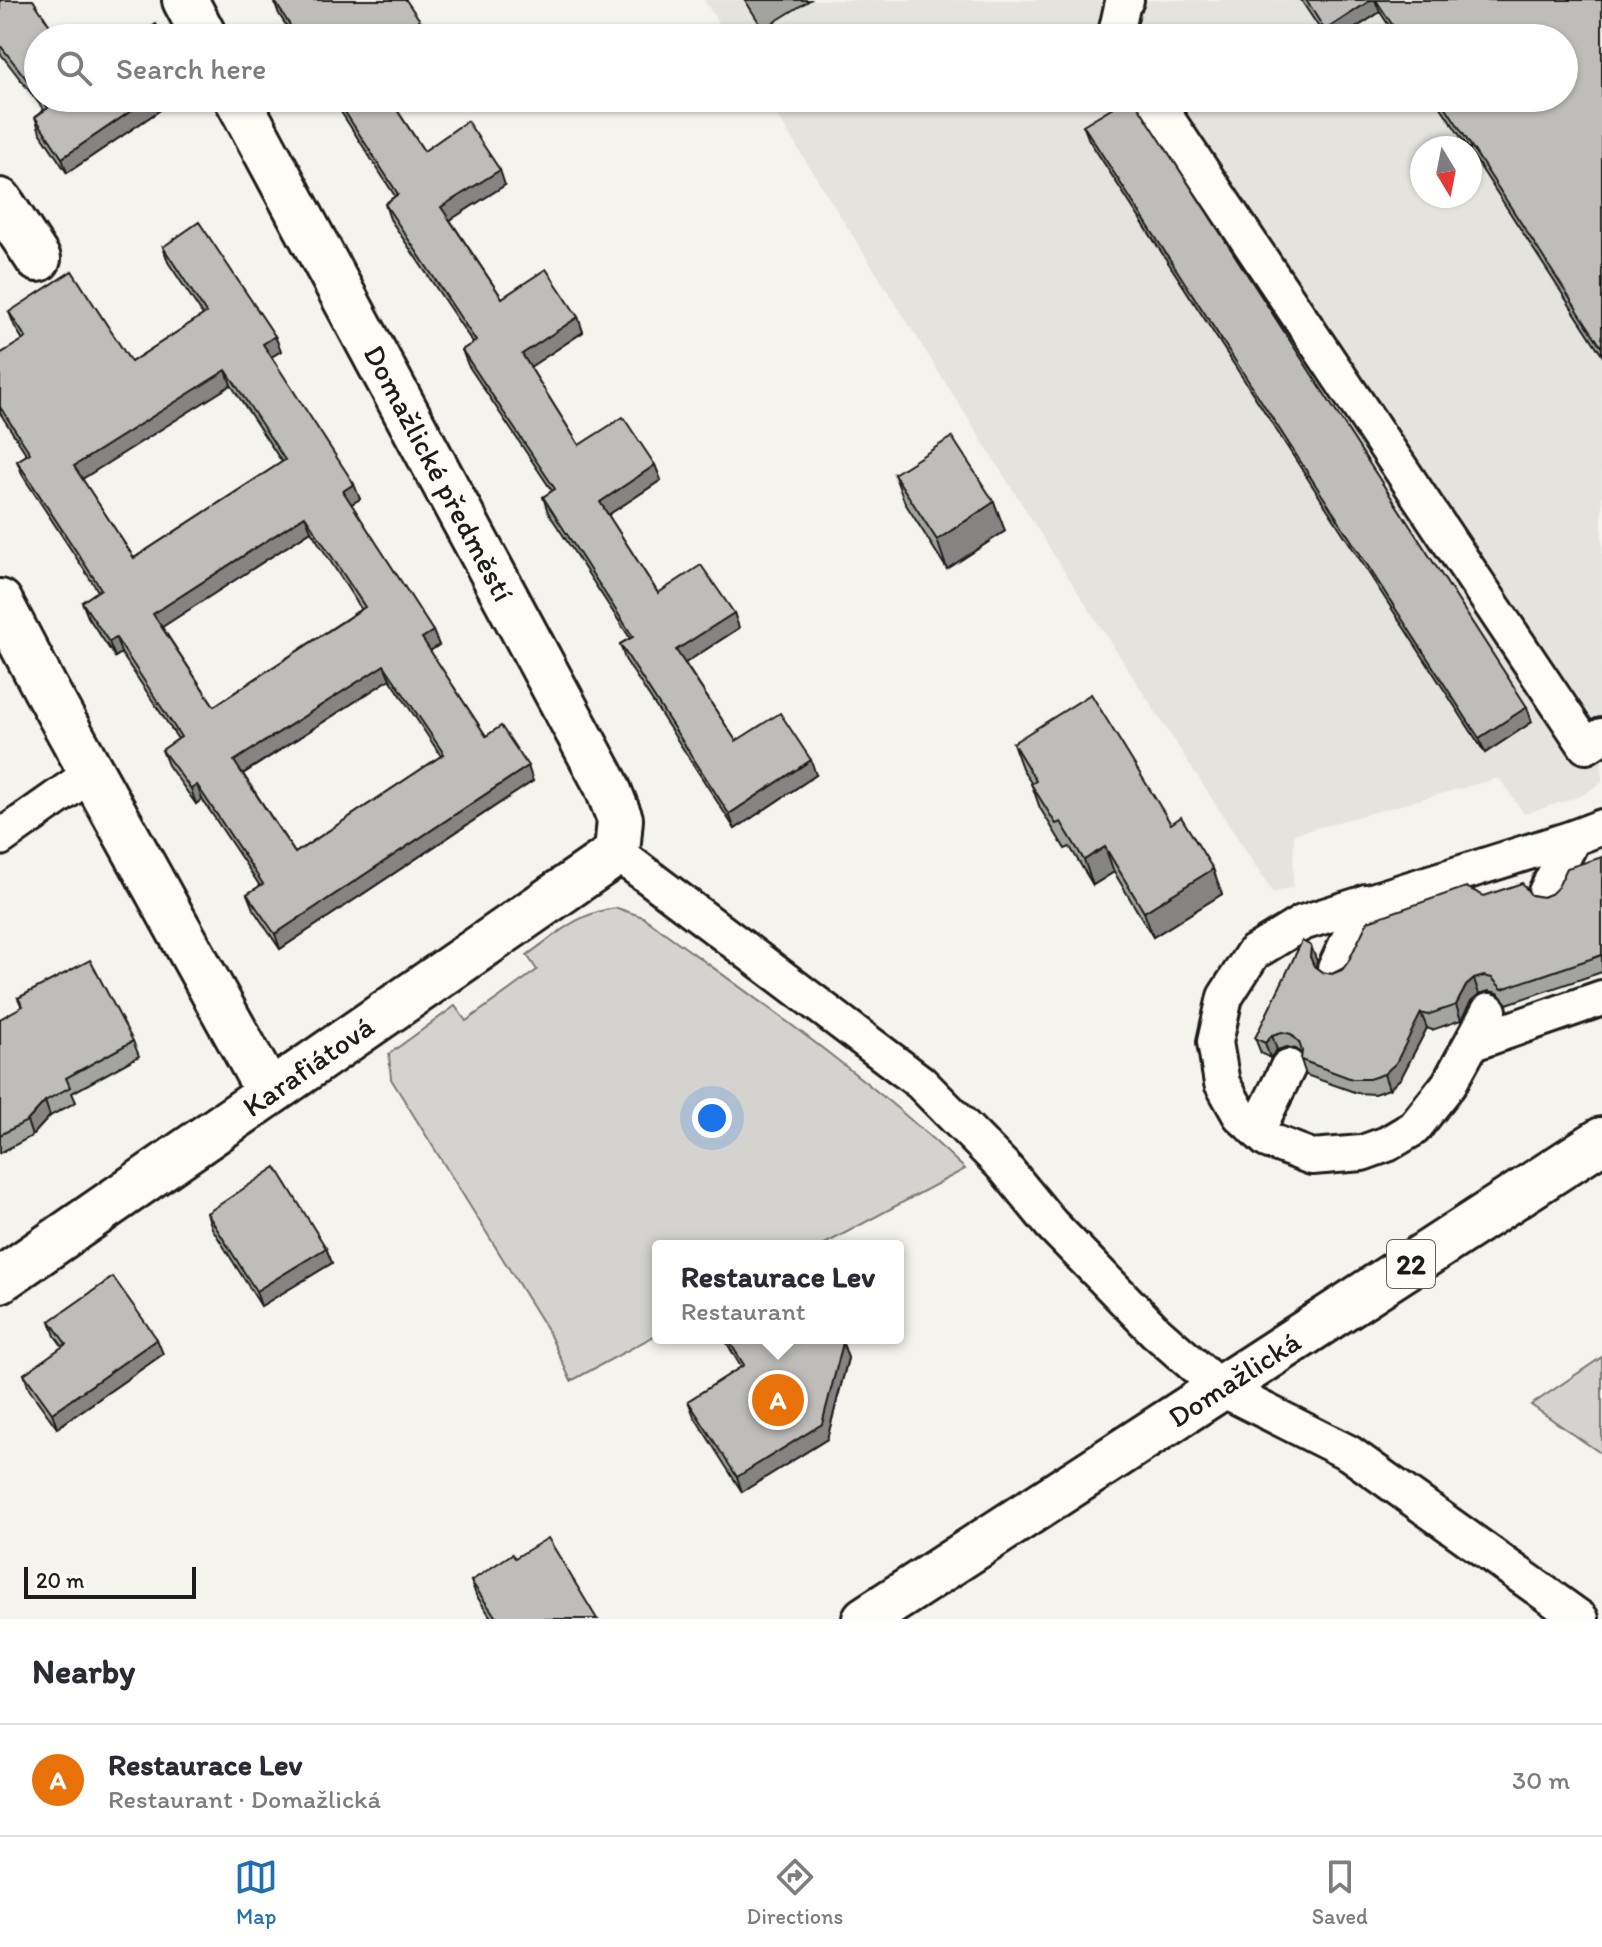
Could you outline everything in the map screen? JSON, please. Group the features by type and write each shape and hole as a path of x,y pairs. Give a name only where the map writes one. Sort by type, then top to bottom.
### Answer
{"street":[{"path":"185,0 198,24"},
{"name":"Domažlické předměstí","path":"245,112 606,784 620,819 617,853"},
{"path":"0,201 38,259"},
{"path":"0,602 269,1093"},
{"name":"Karafiátová","path":"0,1280 617,853"},
{"name":"Domažlická","path":"865,1619 1602,1140"}],"lane":[{"path":"1118,24 1126,0"},
{"path":"1162,112 1586,746 1602,736"},
{"path":"0,838 92,773"},
{"path":"1546,892 1587,832"},
{"path":"1489,1011 1449,1084 1414,1128 1387,1144 1362,1153 1312,1157 1267,1140 1240,1115 1222,1083 1215,1042 1225,997 1253,953 1302,923 1587,832"},
{"path":"617,853 920,1082 1005,1168 1051,1224 1155,1331 1220,1388 1349,1453 1581,1619"},
{"path":"1335,969 1366,902"},
{"path":"1534,1022 1550,989"},
{"path":"1473,1043 1602,998"},
{"path":"1257,1131 1288,1067"}],"shaded area":[{"path":"704,0 1602,0 1602,782 1581,796 1524,814 1499,778 1294,834 1293,887 1273,893 1054,555 775,112 1578,112 1578,24 719,24"},
{"path":"617,908 643,917 808,1037 888,1101 965,1169 832,1240 652,1240 652,1337 571,1381 549,1333 391,1079 389,1054 455,1006 466,1021 537,970 527,955 580,919"},
{"path":"1602,1357 1602,1454 1531,1405"}],"building":[{"path":"0,0 33,0 49,24 24,24 24,76 0,45"},
{"path":"274,0 406,0 421,22 418,24 289,24"},
{"path":"1306,0 1371,0 1334,24 1321,24"},
{"path":"1376,0 1602,0 1602,348 1482,163 1482,136 1465,136 1449,112 1578,112 1578,24 1392,24"},
{"path":"42,112 129,112 62,158 35,117"},
{"path":"345,112 398,112 424,151 467,121 500,170 441,207 502,298 546,269 578,317 522,354 579,445 623,417 655,465 600,502 658,593 701,565 734,613 676,650 736,741 780,713 811,760 729,814 620,644 633,637 543,497 555,489 462,350 476,341 385,204 398,194"},
{"path":"1105,112 1142,112 1527,707 1479,738 1083,125"},
{"path":"199,222 275,336 263,344 354,484 343,491 433,631 422,638 486,736 501,726 528,766 275,934 247,894 263,884 197,785 191,789 162,750 181,737 116,638 109,642 82,602 101,589 17,461 30,453 0,407 0,354 26,338 9,312 72,271 131,362 206,313 163,247","holes":["226,370 285,460 134,558 74,466","305,516 365,607 214,706 153,614","384,665 444,754 295,853 234,761"]},
{"path":"952,437 994,502 937,540 894,474"},
{"path":"1091,694 1171,824 1181,817 1213,869 1144,912 1105,847 1084,860 1061,822 1056,824 1031,784 1036,781 1013,743"},
{"path":"1602,857 1602,955 1502,989 1492,978 1484,976 1474,979 1466,986 1456,1005 1427,1015 1421,1013 1396,1063 1384,1074 1369,1079 1352,1079 1301,1060 1299,1042 1291,1034 1282,1032 1272,1035 1265,1043 1255,1038 1302,941 1311,946 1310,957 1314,966 1332,974 1342,970 1348,962 1368,921 1466,887 1484,896 1522,883 1531,895 1543,897 1558,887 1567,868"},
{"path":"90,960 133,1041 66,1078 70,1087 45,1101 27,1121 0,1135 0,1019 23,1006 18,998"},
{"path":"276,1167 326,1248 256,1291 207,1213"},
{"path":"113,1277 157,1339 52,1413 24,1374 66,1344 50,1321"},
{"path":"731,1344 843,1344 822,1424 737,1477 688,1401 744,1365"},
{"path":"548,1538 597,1619 497,1619 471,1581 512,1554 515,1558"}],"place":[{"name":"Restaurace Lev","path":"778,1400"}]}
